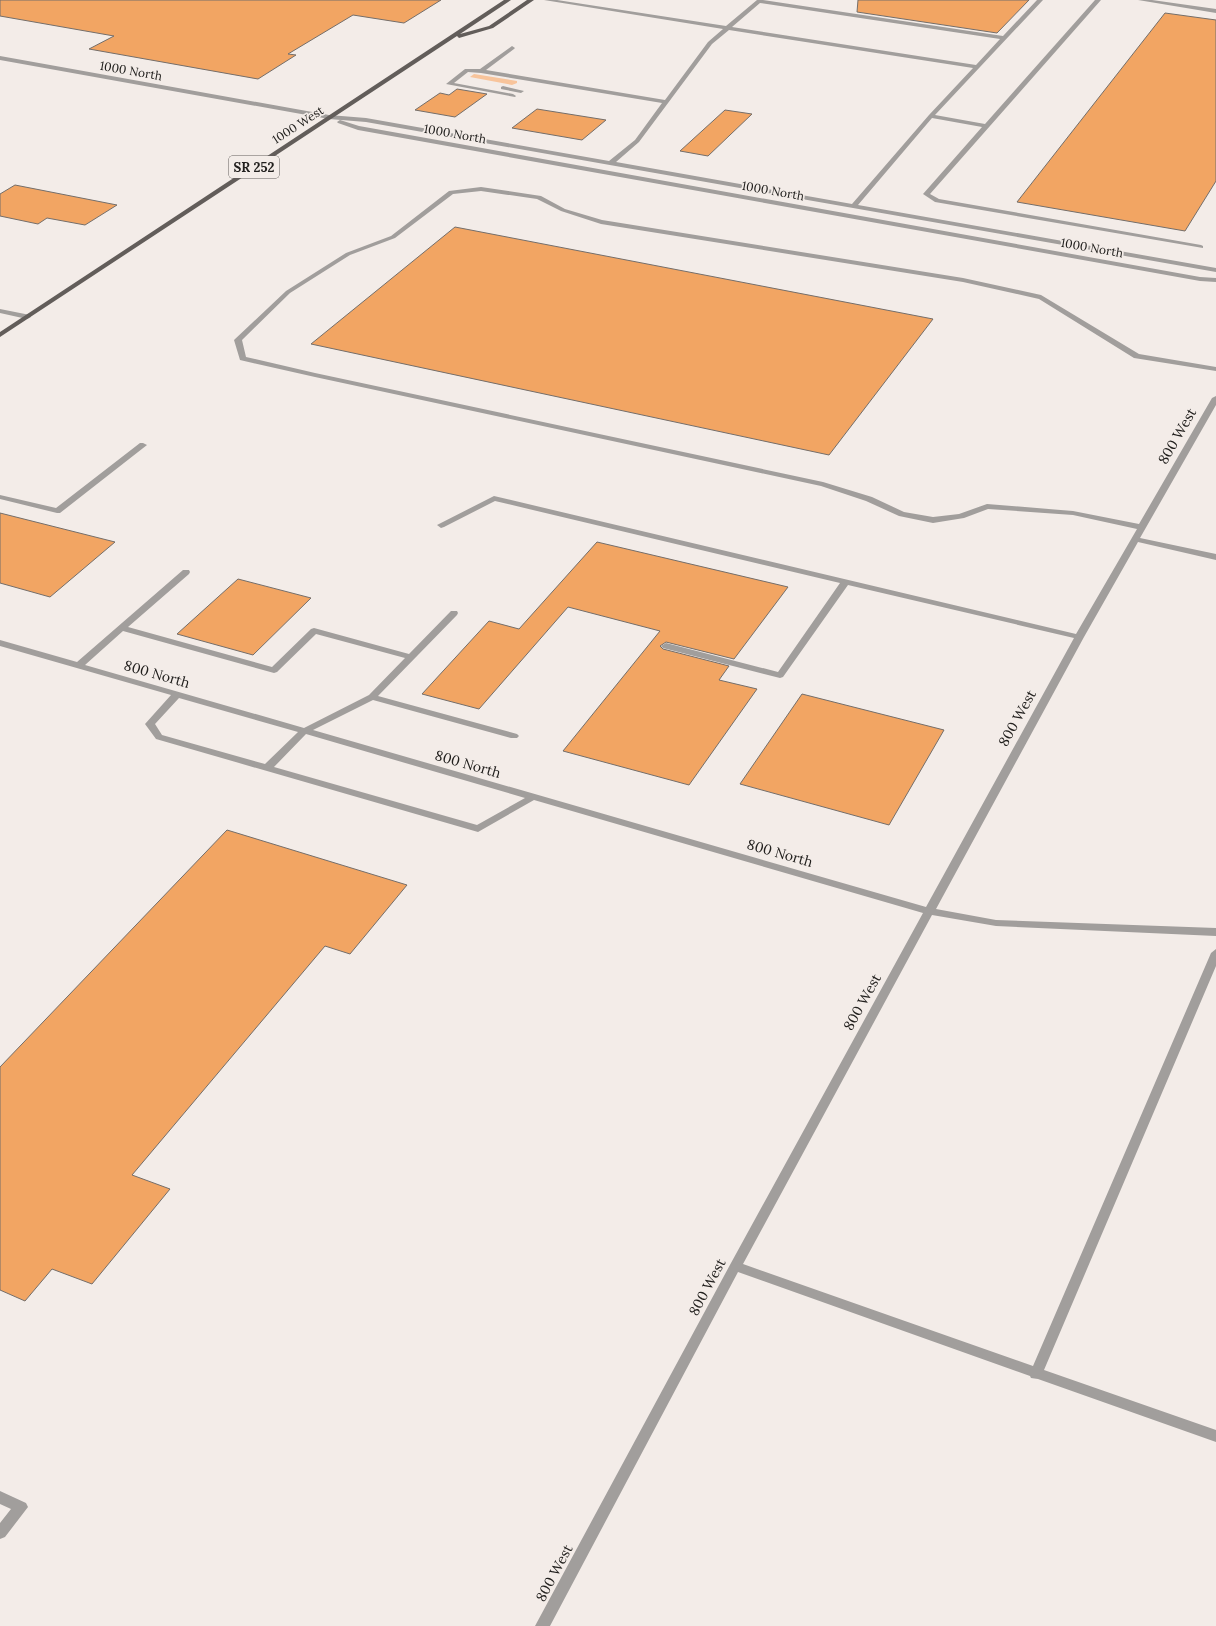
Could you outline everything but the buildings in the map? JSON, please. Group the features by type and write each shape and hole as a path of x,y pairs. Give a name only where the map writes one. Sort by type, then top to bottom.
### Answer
{"main road":[{"name":"1000 West","path":"0,335 508,0"},
{"path":"447,40 491,27 531,0"}],"street":[{"path":"547,0 977,67"},
{"path":"854,205 931,116 1040,0"},
{"path":"1098,0 926,194 937,201 1201,247"},
{"path":"1141,0 1216,11"},
{"path":"612,162 637,141 710,43 760,1 1005,38"},
{"path":"481,71 512,48"},
{"name":"1000 North","path":"0,58 329,117 366,120 612,162 1216,270"},
{"path":"513,96 449,84 467,70 481,71 667,102"},
{"path":"455,79 521,91"},
{"path":"931,116 987,126"},
{"name":"1000 North","path":"329,117 358,128 1200,279 1216,280"},
{"path":"1141,527 1073,513 987,506 961,516 933,520 902,514 869,499 823,484 314,375 243,358 238,340 288,292 348,254 393,237 452,192 481,189 539,197 563,210 600,222 963,280 1041,297 1137,356 1216,368"},
{"path":"0,311 27,317"},
{"name":"800 West","path":"542,1626 735,1266 1079,637 1216,398"},
{"path":"0,497 57,511 143,445"},
{"path":"441,525 494,498 1079,637"},
{"path":"1134,539 1216,557"},
{"path":"78,666 186,572"},
{"path":"666,646 780,675 845,582"},
{"path":"267,768 304,731 372,697 454,613"},
{"path":"122,628 274,670 314,631 411,657"},
{"name":"800 North","path":"0,643 929,911 996,923 1216,932"},
{"path":"177,694 150,724 159,737 478,829 533,796"},
{"path":"372,697 514,736"},
{"path":"1036,1374 1216,953"},
{"path":"735,1266 1036,1374 1216,1436"},
{"path":"0,1497 21,1507 0,1533"}],"shaded area":[{"path":"474,74 517,81 517,83 512,85 470,77"}]}
